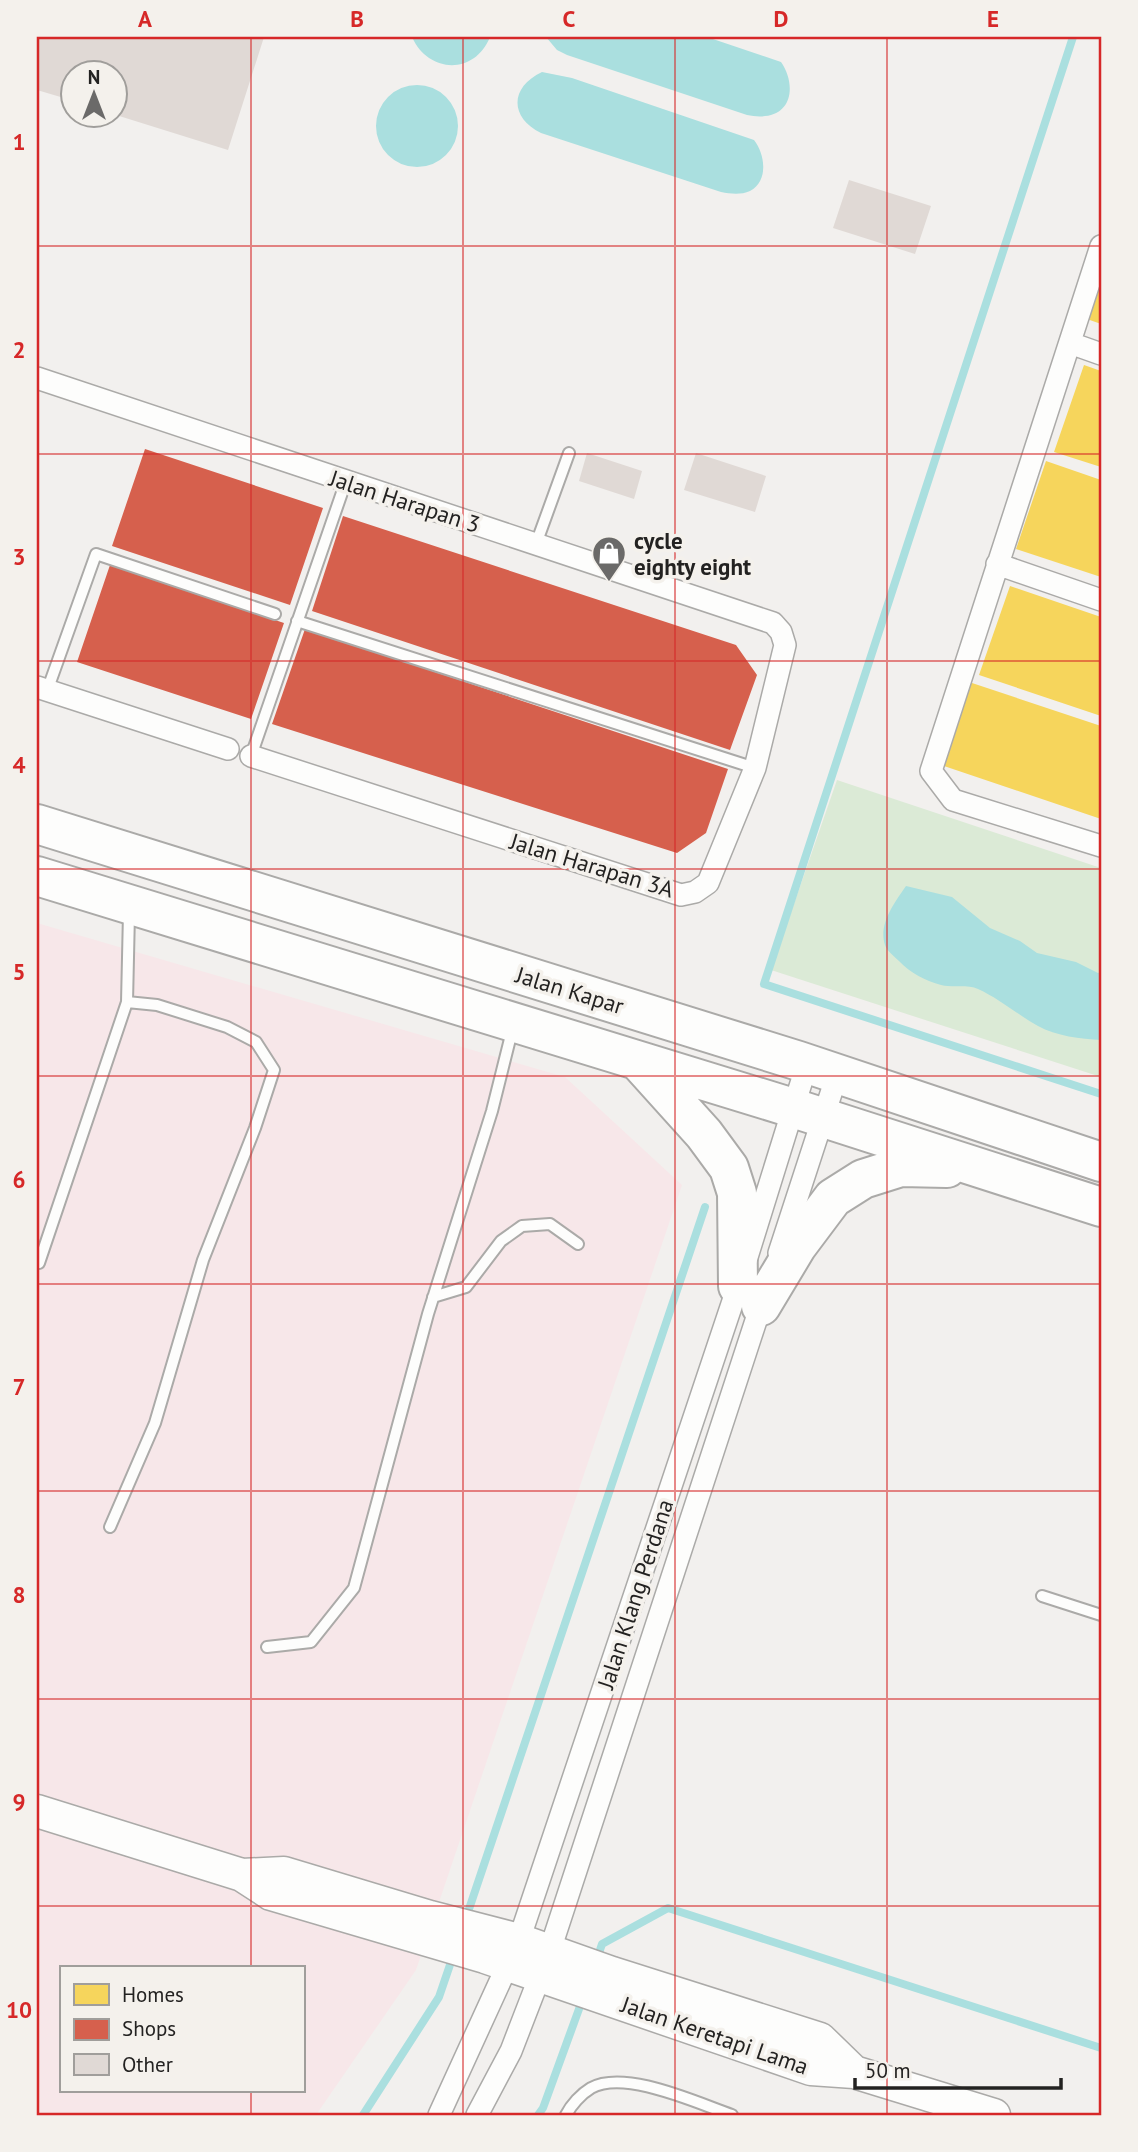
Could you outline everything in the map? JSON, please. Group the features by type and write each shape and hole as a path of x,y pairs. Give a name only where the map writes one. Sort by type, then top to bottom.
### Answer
{"highway":[{"name":"Jalan Kapar","path":"37,824 822,1070 1101,1162"},
{"name":"Jalan Kapar","path":"37,876 808,1113 1101,1207"},
{"path":"638,1061 704,1134 729,1167 737,1193 750,1296"},
{"path":"750,1296 797,1246 832,1198 863,1179 901,1167 988,1170"}],"street":[{"path":"1101,246 931,771 953,800 1101,846"},
{"path":"1070,344 1101,354"},
{"name":"Jalan Harapan 3","path":"37,378 773,623"},
{"path":"997,564 1101,600"},
{"name":"Jalan Harapan 3A","path":"251,756 681,895 695,892 708,883 755,768 785,645 782,632 773,623"},
{"path":"42,689 228,749"},
{"name":"Jalan Klang Perdana","path":"477,2115 557,1967 750,1296 822,1070"},
{"name":"Jalan Klang Perdana","path":"439,2115 499,1948 750,1296 822,1070"},
{"name":"Jalan Keretapi Lama","path":"37,1811 242,1875 271,1894 426,1928 499,1948 608,1985 820,2039 854,2072 994,2115"}],"lane":[{"path":"536,544 569,453"},
{"path":"251,756 346,481"},
{"path":"42,689 96,554 275,614"},
{"path":"297,621 755,768"},
{"path":"39,1263 127,1002 129,904"},
{"path":"110,1527 155,1423 203,1259 256,1128 274,1070 256,1042 227,1027 158,1005 127,1002"},
{"path":"267,1647 311,1642 354,1588 433,1297 492,1111 514,1023"},
{"path":"433,1297 466,1287 501,1241 522,1226 550,1224 578,1244"},
{"path":"1042,1596 1101,1615"},
{"path":"566,2115 571,2106 592,2087 617,2081 645,2085 727,2114"}],"shaded area":[{"path":"37,923 565,1077 682,1185 416,1970 316,2115 37,2115"}],"green space":[{"path":"837,780 1101,868 1101,1077 771,970"}],"water":[{"path":"412,37 490,37 483,50 473,59 463,64 451,65 429,58 419,49"},
{"path":"546,37 707,37 781,62 788,78 789,95 782,109 775,114 747,115 567,55 557,50"},
{"path":"542,72 572,78 754,140 763,160 760,181 747,192 721,192 541,133 523,119 518,102 524,86"},
{"path":"417,85 433,88 446,97 455,110 458,126 455,142 446,155 433,164 417,167 401,164 388,155 379,142 376,126 379,110 388,97 401,88"},
{"path":"906,886 952,897 990,928 1020,941 1037,953 1076,962 1101,972 1101,1040 1053,1032 1038,1026 978,989 941,985 908,969 887,949 883,937 889,914"}],"building: Homes":[{"path":"1101,279 1101,324 1087,319"},
{"path":"1084,365 1101,371 1101,467 1054,452"},
{"path":"1046,461 1101,480 1101,577 1016,549"},
{"path":"1010,586 1101,617 1101,716 979,675"},
{"path":"969,682 1101,726 1101,819 941,765"}],"building: Shops":[{"path":"145,449 323,508 290,605 112,546"},
{"path":"343,516 736,645 757,675 730,750 312,611"},
{"path":"110,565 284,623 251,719 77,662"},
{"path":"305,629 728,769 706,833 677,853 272,724"}],"building: Other":[{"path":"39,37 264,37 228,150 130,119 130,60 60,60 60,97 37,90"},
{"path":"849,180 931,206 915,254 833,228"},
{"path":"587,453 642,471 634,499 579,481"},
{"path":"696,453 766,476 755,512 684,490"}],"waterway":[{"path":"1073,37 764,984 1101,1094"},
{"path":"465,1921 705,1207"},
{"path":"597,1959 602,1944 668,1908 1101,2048"},
{"path":"363,2115 439,1997 453,1956"},
{"path":"538,2115 543,2108 583,1998"}],"place":[{"name":"cycle eighty eight","path":"609,583"}]}
